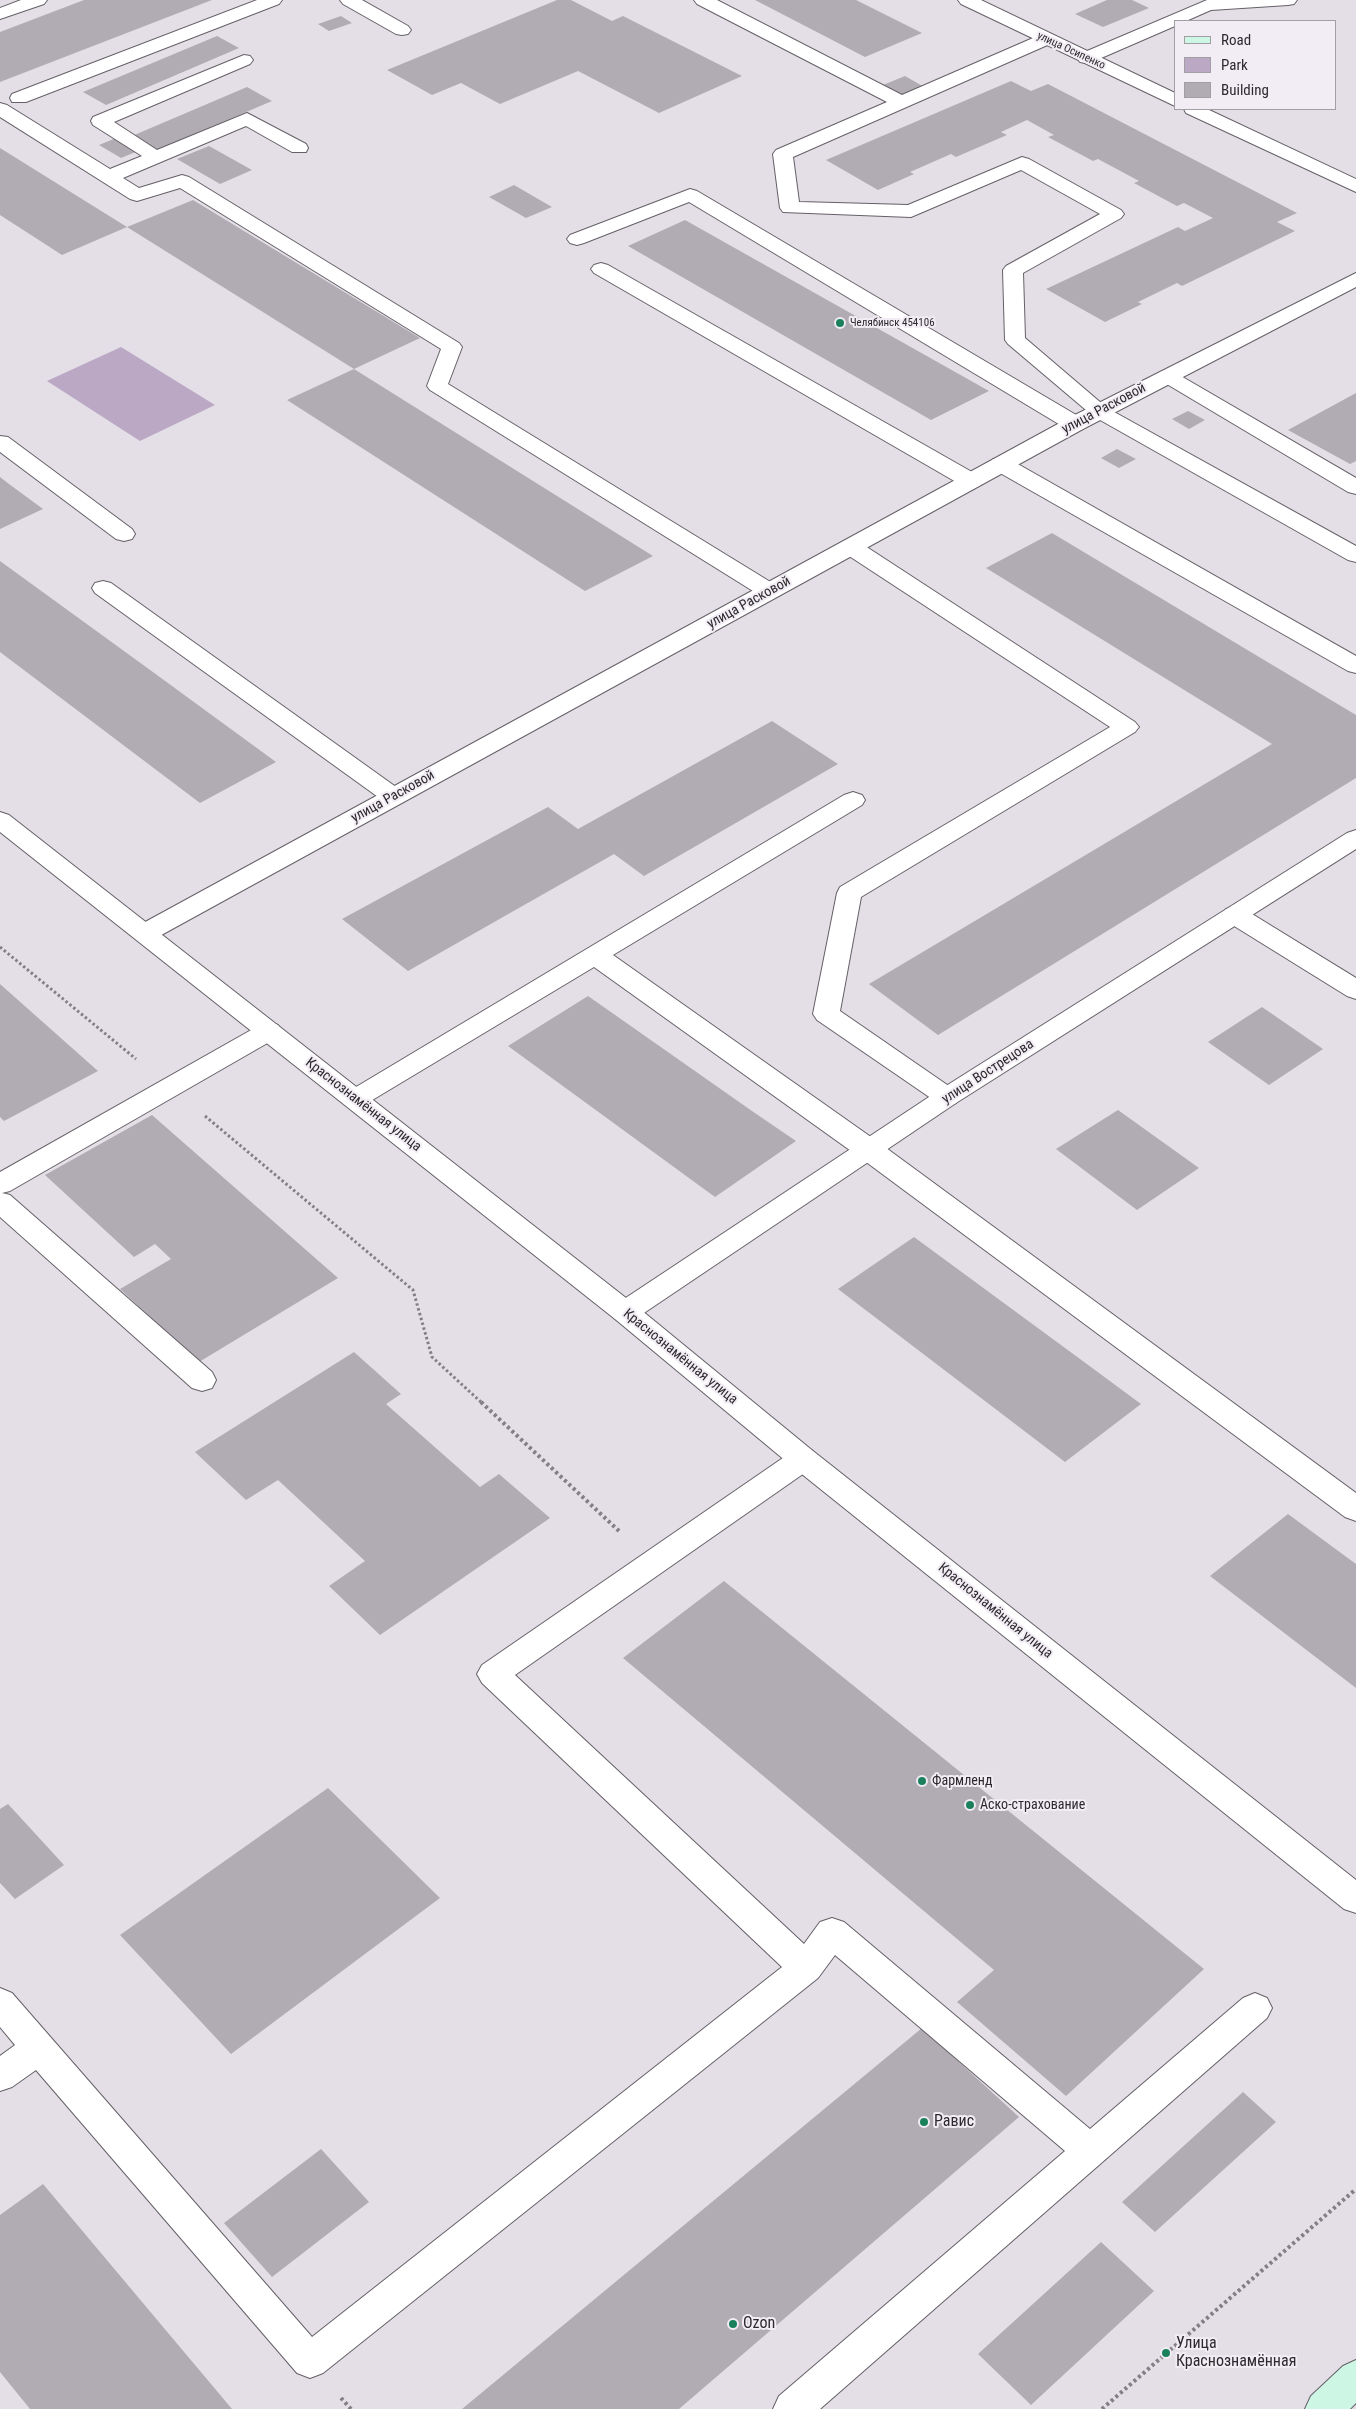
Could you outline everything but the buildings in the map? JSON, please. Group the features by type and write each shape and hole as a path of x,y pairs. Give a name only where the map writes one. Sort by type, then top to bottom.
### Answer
{"main road":[{"path":"1324,2409 1356,2378"}],"street":[{"path":"0,14 38,0"},
{"path":"19,98 273,0"},
{"path":"349,0 402,30"},
{"path":"703,0 902,102"},
{"name":"улица Осипенко","path":"967,0 1174,100"},
{"path":"1175,20 1208,6 1288,0"},
{"path":"1086,58 1174,20"},
{"path":"768,218 782,154 1046,39"},
{"path":"156,157 100,121 244,60"},
{"path":"0,109 138,195 182,181 452,347 437,386 769,591"},
{"path":"1195,110 1356,186"},
{"path":"108,177 247,118 299,148"},
{"path":"768,218 911,211 1022,163 1114,214 1013,270 1015,340 1100,412 1356,555"},
{"path":"577,238 690,195 768,218 1075,424"},
{"path":"600,269 971,481"},
{"name":"улица Расковой","path":"145,933 1075,424 1356,279"},
{"path":"1167,376 1356,487"},
{"path":"0,442 124,534"},
{"path":"1001,464 1356,666"},
{"path":"851,547 1127,727 849,893 826,1014 948,1097"},
{"path":"103,588 394,797"},
{"path":"355,1099 853,800"},
{"name":"Краснознамённая улица","path":"0,820 625,1312 803,1458 1356,1899"},
{"name":"улица Вострецова","path":"625,1312 948,1097 1356,838"},
{"path":"1235,915 1356,990"},
{"path":"595,955 868,1150 1356,1509"},
{"path":"0,1184 269,1031"},
{"path":"0,1202 202,1380"},
{"path":"803,1458 493,1674 806,1968"},
{"path":"0,2003 310,2361 806,1968 832,1932 1089,2150"},
{"path":"792,2409 1089,2150 1256,2008"},
{"path":"0,2076 39,2048"}],"path":[{"path":"0,947 413,1290 432,1357 653,1563"},
{"path":"1102,2409 1356,2189"}],"green space":[{"path":"121,347 215,405 140,441 47,381"}],"place":[{"name":"Челябинск 454106","path":"840,323"},
{"name":"Фармленд","path":"922,1781"},
{"name":"Аско-страхование","path":"970,1805"},
{"name":"Равис","path":"924,2122"},
{"name":"Ozon","path":"733,2324"},
{"name":"Улица Краснознамённая","path":"1166,2353"}]}
